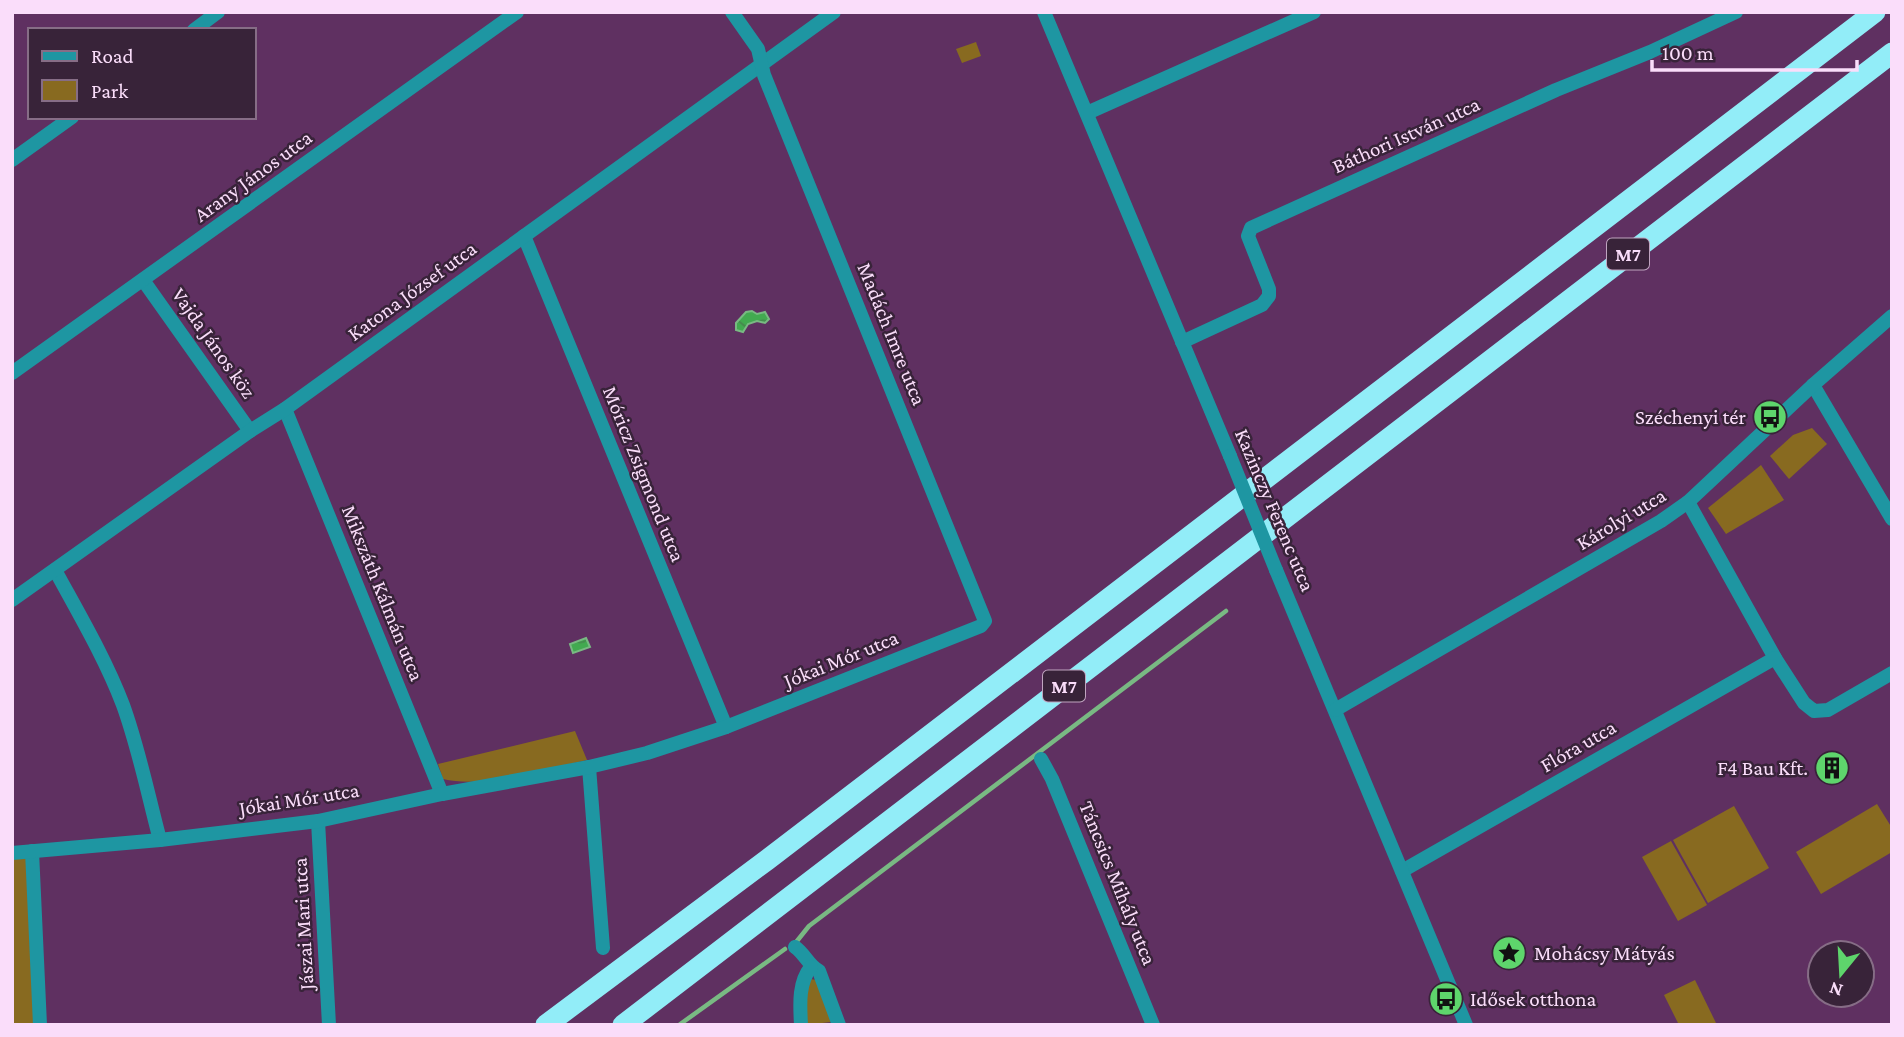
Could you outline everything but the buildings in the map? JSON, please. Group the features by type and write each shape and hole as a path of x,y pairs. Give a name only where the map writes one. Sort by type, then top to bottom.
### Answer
{"highway":[{"path":"1653,184 1716,123 1796,62 1853,12"},
{"name":"M7","path":"546,1025 767,860 1875,12"},
{"name":"M7","path":"623,1025 1892,53"}],"street":[{"path":"197,28 218,12"},
{"name":"Arany János utca","path":"12,373 517,12"},
{"name":"Madách Imre utca","path":"732,12 758,49 764,75 985,621"},
{"name":"Katona József utca","path":"12,600 285,409 834,12"},
{"name":"Kazinczy Ferenc utca","path":"1044,12 1466,1025"},
{"path":"1087,113 1314,12"},
{"name":"Báthori István utca","path":"1182,342 1262,305 1269,296 1269,289 1248,236 1251,228 1736,12"},
{"path":"12,160 69,119"},
{"name":"Móricz Zsigmond utca","path":"524,236 726,727"},
{"name":"Vajda János köz","path":"144,280 250,431"},
{"name":"Károlyi utca","path":"1335,710 1650,528 1688,502 1813,385 1892,316"},
{"path":"1813,385 1892,519"},
{"name":"Mikszáth Kálmán utca","path":"285,409 442,794"},
{"path":"1688,502 1775,658 1804,703 1814,711 1828,710 1892,673"},
{"path":"55,570 104,663 122,704 160,841"},
{"name":"Jókai Mór utca","path":"12,853 160,841 318,821 442,794 589,767 647,753 726,727 981,626 985,621"},
{"name":"Flóra utca","path":"1402,871 1775,658"},
{"name":"Táncsics Mihály utca","path":"1041,759 1052,779 1153,1025"},
{"path":"589,767 603,948"},
{"name":"Jászai Mari utca","path":"318,821 328,1025"},
{"path":"32,851 40,1025"},
{"path":"795,947 801,951 811,967 819,971 838,1024"},
{"path":"801,1025 800,999 804,976 811,967"}],"green space":[{"path":"976,42 981,56 962,63 956,49"},
{"path":"1812,428 1827,444 1789,479 1770,456 1793,435"},
{"path":"1761,465 1784,500 1726,534 1708,508"},
{"path":"575,731 587,760 515,777 477,782 443,779 438,764"},
{"path":"1877,804 1892,828 1892,852 1821,894 1796,852"},
{"path":"1734,806 1769,868 1708,903 1673,840"},
{"path":"1671,841 1707,905 1678,921 1642,857"},
{"path":"32,851 40,1025 12,1025 12,852"},
{"path":"810,979 817,980 831,1022 805,1025 804,995"},
{"path":"1695,980 1717,1025 1679,1025 1664,995"}],"water":[{"path":"746,312 757,314 765,312 769,319 765,323 757,321 748,324 743,332 736,330 736,323"},
{"path":"586,638 590,647 573,653 570,644"}],"waterway":[{"path":"797,941 809,926 1226,611"},
{"path":"679,1025 785,949"}],"place":[{"name":"Széchenyi tér","path":"1770,417"},
{"name":"F4 Bau Kft.","path":"1832,768"},
{"name":"Mohácsy Mátyás","path":"1509,953"},
{"name":"Idősek otthona","path":"1446,999"}]}
